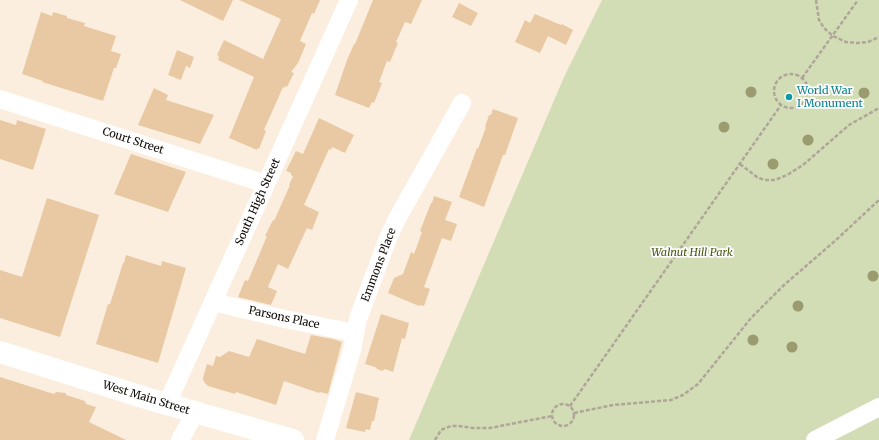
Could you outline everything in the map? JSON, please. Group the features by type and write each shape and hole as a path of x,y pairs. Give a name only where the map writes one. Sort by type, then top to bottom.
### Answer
{"main road":[{"name":"West Main Street","path":"0,352 195,413 293,440"}],"street":[{"name":"South High Street","path":"167,404 349,0"},
{"name":"Court Street","path":"0,99 266,184"},
{"name":"Emmons Place","path":"325,440 352,350 358,319 390,233 462,104"},
{"name":"Parsons Place","path":"212,302 355,333"},
{"path":"815,440 879,407"},
{"path":"180,440 195,413"}],"path":[{"path":"816,0 819,20 824,28 833,36 846,42 857,43 868,42 879,37"},
{"path":"802,78 858,0"},
{"path":"785,75 797,75 802,78 808,86 808,97 801,106 796,108 785,108 774,95 776,83 785,75"},
{"path":"570,406 781,105"},
{"path":"740,164 757,177 764,180 775,180 787,175 803,165 849,125 879,108"},
{"path":"574,413 613,404 671,400 683,395 698,384 751,318 784,285 879,200"},
{"path":"560,404 570,406 574,413 573,420 565,426 558,425 552,416 552,412 560,404"},
{"path":"435,440 441,430 451,426 490,428 552,416"}],"green space":[{"name":"Walnut Hill Park","path":"602,0 879,0 879,440 409,440 564,77"}],"building":[{"path":"180,0 233,0 223,21"},
{"path":"239,0 320,0 314,14 312,13 300,41 306,44 298,63 291,72 294,73 287,87 283,87 264,130 266,131 259,149 257,148 257,150 229,138 254,77 218,60 219,56 217,55 224,40 263,59 281,19"},
{"path":"373,0 422,0 411,24 405,22 396,42 398,43 390,62 387,61 379,82 382,83 374,103 372,102 369,108 335,95 347,60"},
{"path":"459,3 478,13 471,26 452,17"},
{"path":"41,12 52,16 53,12 67,16 67,18 85,23 84,26 116,36 111,51 121,54 116,68 114,68 103,101 42,82 43,81 22,74"},
{"path":"535,14 561,25 562,24 573,30 566,45 548,36 540,53 515,42 525,20 530,23"},
{"path":"177,50 194,57 190,68 186,66 181,80 168,75"},
{"path":"154,88 168,95 166,100 214,115 200,144 138,125"},
{"path":"493,109 518,118 484,207 459,197 477,148 478,149 489,115 491,115"},
{"path":"319,118 354,135 345,153 332,147 331,150 329,149 304,205 319,212 312,230 307,228 288,269 278,264 268,287 277,291 271,305 238,297 245,280 248,281 267,236 265,236 273,220 274,221 290,185 293,176 291,173 286,171 296,151 303,154"},
{"path":"0,120 16,125 17,120 46,129 33,170 0,159"},
{"path":"131,154 186,172 168,212 114,194"},
{"path":"434,196 452,202 445,220 457,224 451,241 442,238 424,287 430,289 424,306 419,306 388,293 394,278 403,274 411,252 414,254 422,232 420,231"},
{"path":"47,198 99,215 60,337 0,318 0,270 22,277"},
{"path":"126,255 161,266 162,261 186,268 158,363 96,344 108,304 110,304"},
{"path":"381,314 409,323 405,339 402,338 393,372 385,369 382,371 365,364"},
{"path":"311,335 342,342 328,394 319,393 284,381 276,405 236,392 235,394 208,386 204,382 203,378 207,364 213,366 216,356 220,357 229,351 249,357 257,339 305,354"},
{"path":"0,377 54,394 56,392 66,393 66,395 85,401 86,404 96,407 89,422 126,440 0,440"},
{"path":"356,392 379,398 374,421 372,421 370,430 366,429 365,432 346,428"}],"place":[{"name":"World War I Monument","path":"789,97"}]}
